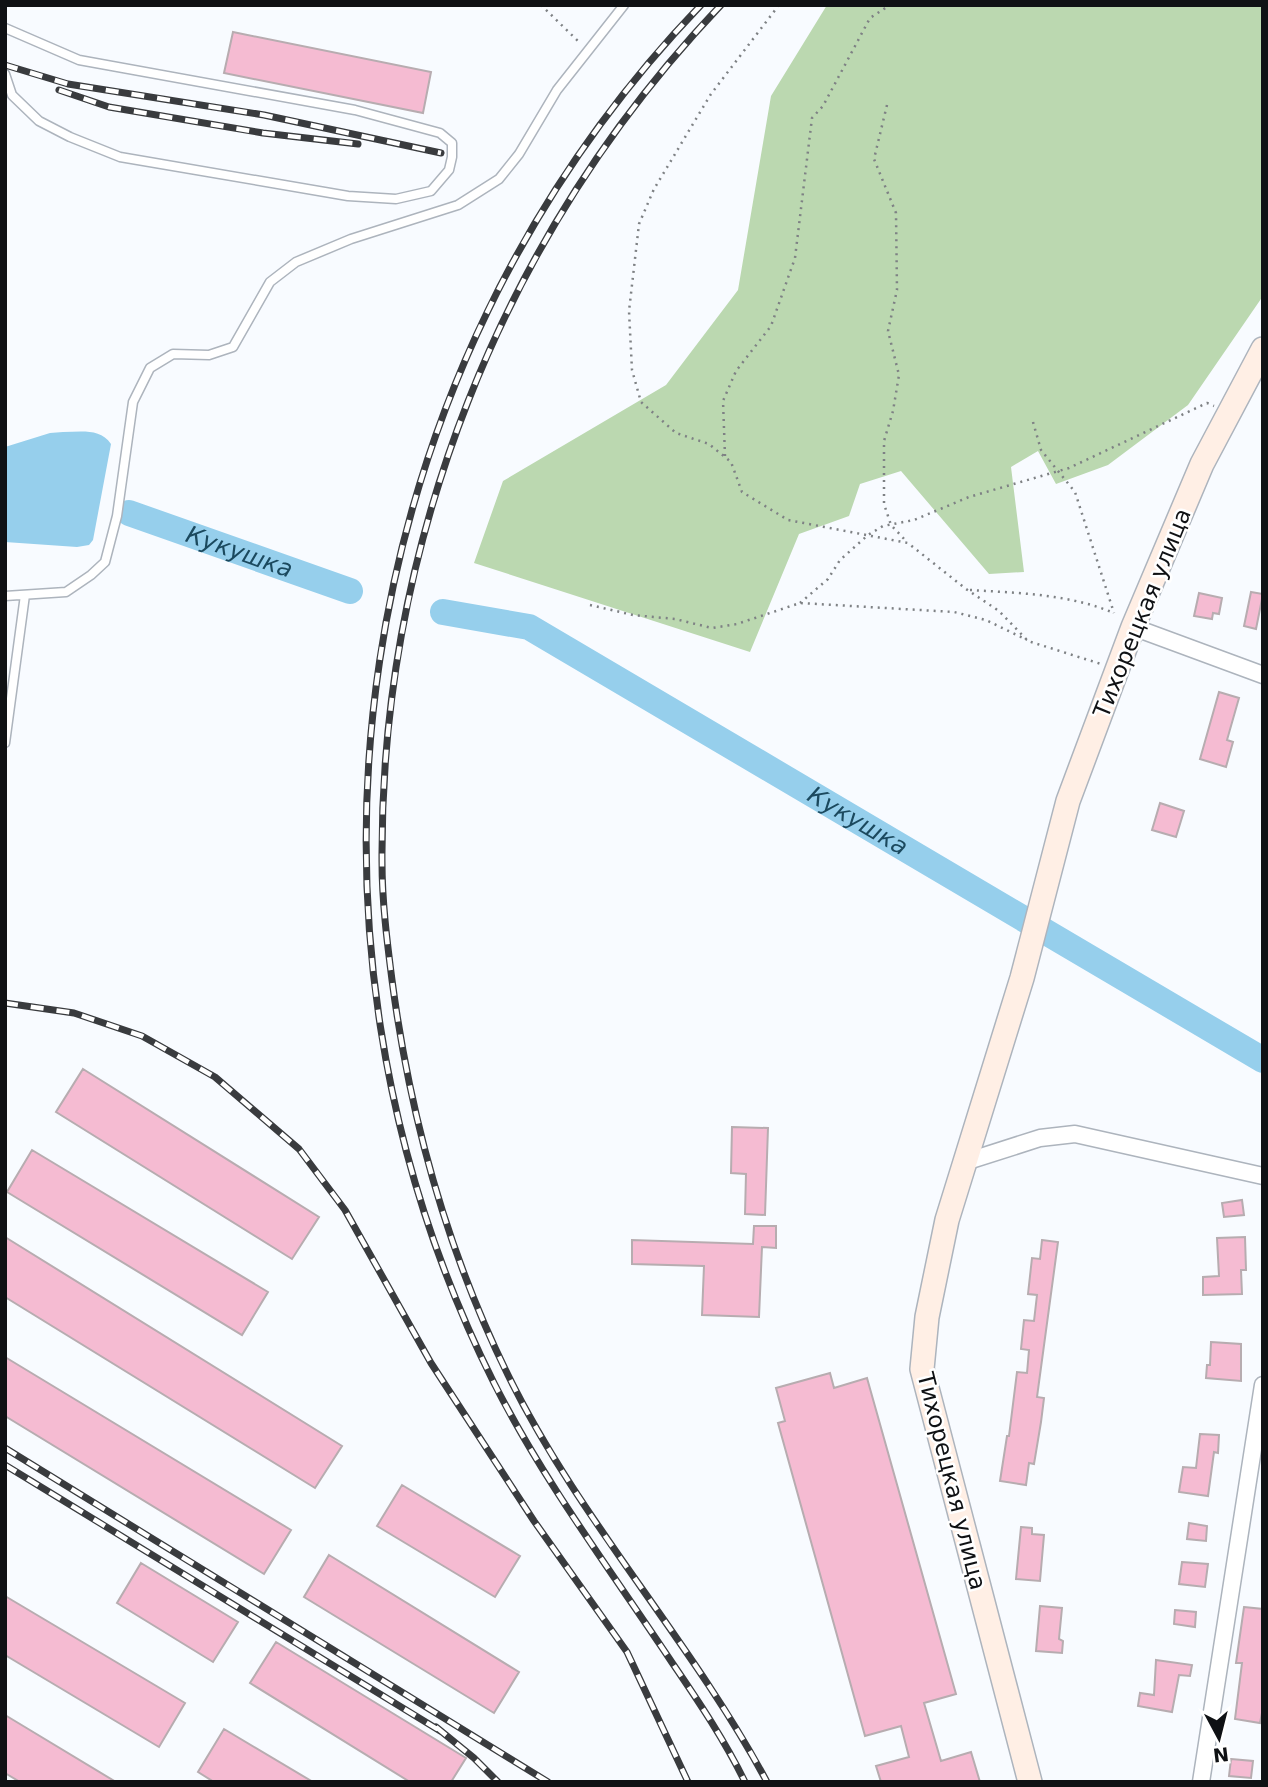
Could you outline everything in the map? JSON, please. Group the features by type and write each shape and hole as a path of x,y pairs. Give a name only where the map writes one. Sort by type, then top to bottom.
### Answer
{"street":[{"name":"Тихорецкая улица","path":"1030,1782 922,1369 929,1305 947,1220 1022,978 1068,801 1133,627 1202,464 1263,348"},
{"path":"1133,627 1263,675"},
{"path":"965,1162 1040,1138 1074,1134 1263,1176"},
{"path":"1201,1782 1263,1385"}],"lane":[{"path":"5,596 66,592 105,562 117,516 133,402 150,368 173,354 209,355 233,347 250,322 270,282 296,262 351,239 458,205 499,179 519,154 557,90 624,5"},
{"path":"5,39 7,29 79,60 355,110 440,133 452,143 452,157 449,170 431,191 396,199 348,196 120,157 39,121 12,95 5,74"},
{"path":"5,743 25,595"}],"path":[{"path":"541,5 587,51"},
{"path":"779,5 711,94 654,189 639,224 629,310 632,370 641,402 676,433 709,444 731,462 742,492 788,520 908,543"},
{"path":"725,457 723,401 736,371 771,327 795,258 812,118 823,106 870,18 890,5"},
{"path":"887,105 874,159 896,213 897,290 888,331 899,375 893,411 884,441 884,504 891,525 908,543 966,589 999,611 1028,641"},
{"path":"800,603 828,579 840,560 868,535 969,498 1059,472 1207,403 1229,412"},
{"path":"966,589 1031,594 1089,603 1114,613 1075,492 1041,450 1033,422"},
{"path":"590,605 712,628 737,624 800,603 954,612 986,620 1028,641 1118,669"}],"green space":[{"path":"827,5 1263,5 1263,296 1188,405 1108,465 1056,484 1038,451 1011,467 1024,572 989,574 901,471 860,484 849,516 799,534 750,652 474,563 503,481 666,385 738,290 771,96"}],"water":[{"path":"83,432 101,435 111,444 93,540 89,545 77,547 5,542 5,447 50,433"}],"building":[{"path":"233,32 431,72 423,113 224,73"},
{"path":"1251,592 1263,594 1256,629 1244,626"},
{"path":"1199,593 1222,598 1219,614 1213,613 1212,619 1194,616"},
{"path":"1219,692 1239,698 1227,740 1233,742 1226,767 1200,759"},
{"path":"1160,803 1184,811 1176,837 1152,830"},
{"path":"83,1069 319,1217 292,1259 56,1112"},
{"path":"732,1127 768,1128 765,1215 745,1214 746,1174 731,1173"},
{"path":"32,1150 268,1292 242,1335 7,1192"},
{"path":"1242,1200 1244,1215 1224,1217 1222,1203"},
{"path":"754,1226 776,1226 776,1248 762,1247 759,1317 702,1315 704,1266 632,1264 632,1240 753,1244"},
{"path":"5,1237 342,1446 315,1488 5,1297"},
{"path":"1245,1237 1246,1270 1241,1270 1242,1294 1203,1295 1203,1277 1219,1276 1217,1238"},
{"path":"1042,1240 1058,1242 1037,1397 1044,1398 1041,1422 1034,1464 1029,1463 1026,1485 1000,1481 1017,1372 1027,1373 1029,1350 1021,1349 1024,1320 1034,1321 1037,1295 1028,1294 1032,1258 1040,1259"},
{"path":"1211,1342 1241,1344 1241,1381 1206,1378 1207,1365 1210,1365"},
{"path":"5,1357 291,1530 264,1574 5,1416"},
{"path":"830,1373 834,1388 867,1378 956,1694 924,1703 941,1761 971,1752 980,1782 881,1782 876,1766 909,1757 901,1726 865,1736 778,1423 785,1421 776,1388"},
{"path":"1200,1434 1219,1435 1218,1453 1214,1452 1208,1496 1179,1492 1183,1467 1196,1468"},
{"path":"402,1485 520,1556 495,1597 377,1526"},
{"path":"1189,1523 1207,1526 1206,1541 1187,1539"},
{"path":"1021,1527 1032,1528 1032,1534 1044,1535 1040,1581 1016,1579"},
{"path":"329,1555 519,1672 494,1713 304,1597"},
{"path":"1182,1562 1208,1564 1205,1587 1179,1584"},
{"path":"141,1563 238,1622 213,1662 117,1603"},
{"path":"5,1596 185,1703 159,1747 5,1655"},
{"path":"1040,1606 1062,1608 1059,1639 1063,1641 1062,1653 1036,1651"},
{"path":"1244,1607 1263,1609 1263,1708 1260,1723 1235,1719 1242,1663 1236,1663"},
{"path":"1175,1610 1196,1612 1195,1627 1174,1624"},
{"path":"276,1642 466,1758 451,1782 410,1782 250,1683"},
{"path":"1156,1660 1192,1665 1190,1676 1179,1675 1172,1712 1138,1706 1140,1693 1154,1695"},
{"path":"5,1715 116,1782 20,1782 5,1773"},
{"path":"224,1729 313,1782 214,1782 198,1772"},
{"path":"1231,1759 1253,1761 1251,1778 1229,1776"}],"waterway":[{"name":"Кукушка","path":"129,513 350,591"},
{"name":"Кукушка","path":"443,612 529,627 1263,1060"}],"railway":[{"path":"701,5 581,151 488,311 420,482 380,661 366,844 381,1027 423,1208 494,1383 534,1456 702,1707 745,1782"},
{"path":"721,5 643,95 575,192 517,294 468,401 430,512 403,626 387,743 382,877 392,980 409,1082 449,1232 486,1328 536,1428 568,1480 704,1679 767,1782"},
{"path":"5,65 68,84 264,115 441,153"},
{"path":"59,90 109,107 263,133 358,144"},
{"path":"5,1003 74,1013 142,1036 215,1077 299,1149 345,1210 431,1363 534,1521 627,1652 688,1782"},
{"path":"5,1448 548,1782"},
{"path":"5,1465 442,1732"},
{"path":"436,1727 498,1782"}]}
